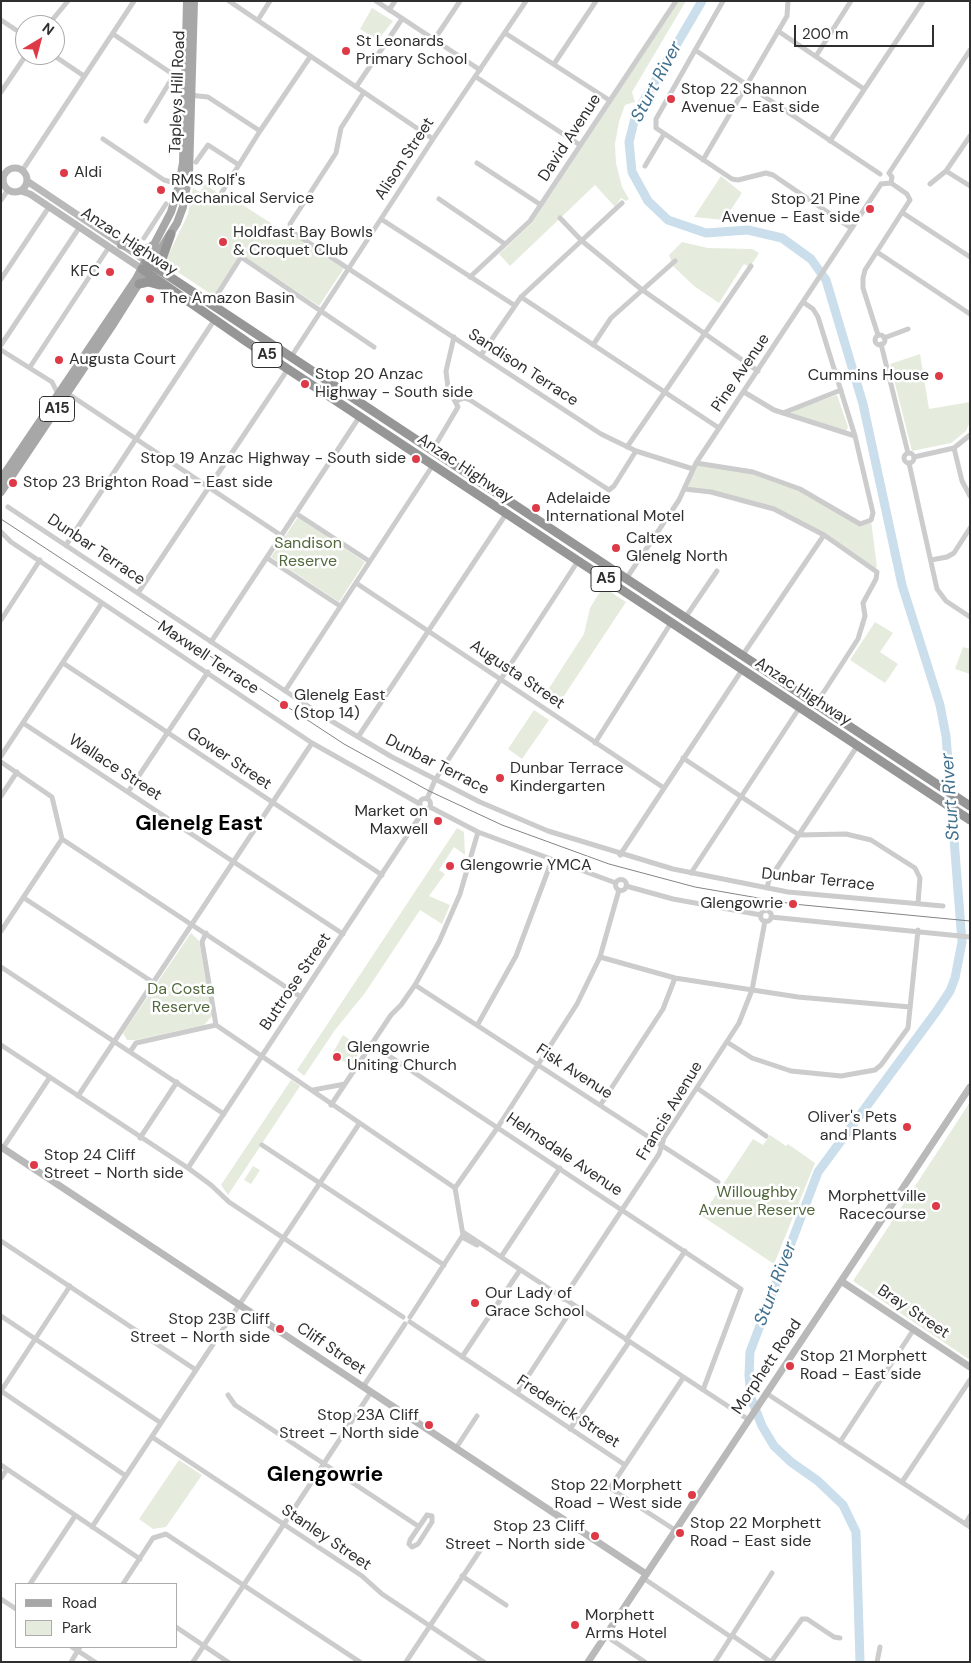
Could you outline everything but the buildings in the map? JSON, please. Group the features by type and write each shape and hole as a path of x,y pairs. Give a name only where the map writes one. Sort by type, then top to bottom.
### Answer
{"highway":[{"path":"171,234 161,262 162,267 173,277"},
{"name":"Anzac Highway","path":"147,266 173,277 322,379 968,806"},
{"name":"Anzac Highway","path":"147,266 172,288 247,342 968,819"},
{"path":"139,284 148,282 172,288"},
{"path":"246,328 251,335 247,342"},
{"path":"256,348 256,340 260,337"},
{"path":"322,379 325,384 324,393"},
{"path":"324,393 334,386"},
{"path":"465,473 469,480 468,488"},
{"path":"468,488 478,481"},
{"path":"704,631 708,640 704,645"},
{"path":"714,651 712,648 716,638"},
{"path":"841,721 848,730 858,737 858,745"},
{"path":"867,751 868,739"}],"main road":[{"name":"Tapleys Hill Road","path":"187,1 188,95"},
{"name":"Tapleys Hill Road","path":"147,266 171,234 183,208 194,1"},
{"name":"Tapleys Hill Road","path":"147,266 155,244 183,185"},
{"path":"121,245 144,250 155,244"},
{"name":"A15","path":"1,492 139,284 147,266"},
{"name":"A15","path":"1,479 147,266"},
{"path":"57,395 67,393"}],"street":[{"path":"56,15 68,1"},
{"path":"22,170 134,1"},
{"path":"229,1 433,139"},
{"path":"258,20 270,1"},
{"path":"376,1 480,70"},
{"path":"389,10 395,1"},
{"path":"434,40 460,1"},
{"name":"Alison Street","path":"291,358 433,139 526,1"},
{"path":"554,64 596,1"},
{"name":"David Avenue","path":"470,277 530,221 676,1"},
{"path":"723,1 656,120 656,128 735,180 770,174 851,228"},
{"path":"703,160 787,16 788,1"},
{"path":"816,56 851,1"},
{"path":"830,141 923,1"},
{"path":"356,87 402,19"},
{"path":"1,20 15,29"},
{"path":"778,31 864,89"},
{"path":"505,33 609,100"},
{"path":"113,34 174,75 146,121"},
{"path":"695,50 880,174 889,173"},
{"path":"889,173 970,50"},
{"path":"222,192 310,56"},
{"path":"65,63 84,76"},
{"path":"1,92 19,65"},
{"path":"476,77 580,145"},
{"name":"Sandison Terrace","path":"364,92 341,128 336,153 290,224 290,229 602,434 636,452 693,469"},
{"path":"188,95 208,97 260,131"},
{"path":"645,166 664,134"},
{"path":"930,184 946,171 970,136"},
{"path":"103,139 164,180 183,185"},
{"path":"196,162 208,145 239,165"},
{"path":"477,163 541,205"},
{"path":"1,166 9,170 22,170"},
{"path":"9,170 2,179 8,190 14,192 21,191 27,181 22,170"},
{"path":"946,171 970,186"},
{"path":"889,173 892,176 891,183"},
{"path":"880,174 879,180 881,184 888,185 891,183"},
{"name":"Anzac Highway","path":"27,181 121,245 147,266"},
{"path":"881,344 875,341 878,335 863,288 863,278 877,252 909,204 909,197 891,183"},
{"name":"Pine Avenue","path":"626,579 685,488 696,464 881,184"},
{"path":"1,200 8,190"},
{"name":"Anzac Highway","path":"21,191 30,194 109,247 147,266"},
{"path":"439,199 505,244"},
{"path":"481,355 520,297 622,203"},
{"path":"144,238 166,204"},
{"path":"1,279 49,207"},
{"path":"903,213 970,257"},
{"path":"158,216 167,221"},
{"path":"560,218 582,241 641,289 758,371"},
{"path":"381,219 514,305"},
{"path":"1,345 79,228"},
{"path":"30,367 109,247"},
{"path":"877,252 970,314"},
{"path":"212,303 242,257 374,347"},
{"path":"593,344 611,318 641,289 675,261"},
{"path":"627,448 664,391 751,266"},
{"path":"520,297 720,428"},
{"path":"696,464 753,472 800,489 860,524 871,520 873,513 855,436 841,390 818,317 813,309 803,302"},
{"path":"66,545 215,319"},
{"path":"908,329 884,338 881,344 908,453 914,457 954,448 970,435"},
{"path":"878,335 884,338"},
{"path":"432,451 458,407 448,388 446,371 454,337"},
{"path":"1,350 48,379 56,386 57,395"},
{"path":"138,593 288,369"},
{"path":"48,379 66,383"},
{"path":"782,413 841,390"},
{"path":"744,392 782,413 855,436"},
{"path":"67,393 282,536"},
{"path":"456,401 464,398 470,400 609,490 614,486 636,452"},
{"path":"211,642 360,416"},
{"path":"954,448 962,481 970,496"},
{"path":"908,453 904,459 909,463 940,596 970,617"},
{"path":"909,463 913,461 914,457"},
{"path":"285,690 433,465"},
{"path":"685,488 711,492 774,509 824,535 877,572 876,579 863,603 865,616 858,639 816,704"},
{"name":"Dunbar Terrace","path":"8,507 358,737 435,780 548,831 620,855 691,873 767,888 943,906"},
{"path":"297,514 370,561"},
{"path":"358,737 506,514"},
{"path":"931,560 947,557 954,553 970,528"},
{"name":"Maxwell Terrace","path":"1,532 11,542 312,743 406,795 423,801"},
{"path":"742,656 824,535"},
{"path":"267,558 340,606"},
{"path":"1,620 40,560"},
{"path":"430,807 424,810 423,801 435,780 578,561"},
{"path":"685,618 717,571"},
{"name":"Augusta Street","path":"356,583 664,788"},
{"path":"1,756 102,603"},
{"path":"595,742 671,623"},
{"name":"Gower Street","path":"63,663 382,875"},
{"path":"620,855 742,670"},
{"path":"128,792 208,672"},
{"path":"691,873 800,707"},
{"name":"Wallace Street","path":"23,723 343,934"},
{"path":"78,1096 312,743"},
{"path":"767,888 769,880 858,745"},
{"path":"684,758 799,835 846,834 871,840 915,868 920,878 918,903"},
{"path":"1,762 52,797 62,839 301,997"},
{"path":"1,796 17,772"},
{"path":"423,801 430,803 430,807 478,832 616,883 623,880 626,886"},
{"name":"Buttrose Street","path":"188,1168 424,810"},
{"path":"331,1105 371,1044 415,985 452,918 478,832"},
{"path":"1,931 62,839"},
{"path":"478,1024 516,956 552,860"},
{"path":"363,1387 408,1321 463,1234 455,1188 498,1127 577,1004 600,957 619,890 616,883"},
{"path":"619,890 626,886 673,899 761,915 765,921 772,917 969,936"},
{"path":"24,898 154,983"},
{"path":"761,915 766,911 770,912 772,917"},
{"name":"Francis Avenue","path":"563,1298 659,1154 664,1138 739,1023 752,990 765,921"},
{"path":"727,1042 752,1058 776,1068 848,1076 875,1070 882,1065 908,1028 918,930"},
{"path":"206,934 202,942 216,1025 314,1090 331,1105 455,1188"},
{"path":"600,957 676,978 752,990 910,1007"},
{"path":"1,967 224,1114"},
{"path":"600,1104 663,1009 676,978"},
{"name":"Fisk Avenue","path":"415,985 478,1024 718,1182"},
{"path":"130,1052 136,1043 216,1025"},
{"name":"Helmsdale Avenue","path":"371,1044 742,1289 703,1390"},
{"path":"1,1045 188,1168 211,1185 229,1202 408,1321"},
{"path":"2,1147 50,1077"},
{"path":"140,1138 177,1082"},
{"path":"314,1090 345,1084"},
{"name":"Morphett Road","path":"588,1662 970,1087"},
{"path":"697,1088 766,1136"},
{"path":"92,1527 359,1124"},
{"path":"262,1145 444,1265"},
{"name":"Cliff Street","path":"2,1147 456,1448 644,1576"},
{"path":"501,1257 560,1168"},
{"path":"463,1234 501,1257 683,1378 750,1418"},
{"path":"1,1241 196,1370"},
{"path":"570,1428 684,1251"},
{"path":"462,1357 520,1270"},
{"name":"Bray Street","path":"841,1280 970,1367"},
{"path":"70,1286 1,1391 126,1476"},
{"path":"517,1393 574,1306"},
{"path":"1,1316 161,1423"},
{"name":"Frederick Street","path":"408,1321 625,1465 610,1488 674,1530"},
{"path":"840,1442 914,1329"},
{"path":"625,1465 683,1378"},
{"path":"902,1482 970,1380"},
{"path":"193,1662 371,1392"},
{"path":"766,1393 967,1526 970,1516"},
{"path":"228,1395 235,1405 418,1526"},
{"path":"456,1448 477,1416"},
{"name":"Stanley Street","path":"152,1437 362,1576 382,1594 484,1662"},
{"path":"1,1465 140,1559"},
{"path":"1,1478 7,1469"},
{"path":"427,1515 433,1518 418,1544 412,1547 409,1542 418,1526 427,1515"},
{"path":"31,1583 75,1516"},
{"path":"124,1583 152,1538 166,1534 242,1586 360,1662"},
{"path":"406,1662 487,1540"},
{"path":"715,1662 772,1573"},
{"path":"462,1576 506,1605"},
{"path":"644,1576 771,1662 802,1619 806,1619 834,1637 840,1638"},
{"path":"1,1599 15,1606"},
{"path":"178,1628 228,1662"},
{"path":"606,1636 644,1662"},
{"path":"877,1662 880,1647"},
{"path":"71,1662 79,1649 95,1662"}],"green space":[{"path":"678,1 686,1 632,92 635,102 625,105 619,122 615,144 616,163 622,187 629,199 626,201 621,198 615,207 595,185 510,266 499,254 532,223"},
{"path":"372,8 393,21 378,40 360,29"},
{"path":"721,176 742,193 724,220 694,217"},
{"name":"Holdfast Bay Bowls & Croquet Club","path":"205,184 219,194 221,191 280,229 282,227 344,268 319,306 241,255 214,296 167,265 166,260 188,214 193,188 200,192"},
{"path":"682,242 708,248 752,249 759,253 750,267 744,264 719,303 694,286 673,266 669,255"},
{"path":"920,354 929,409 970,402 970,422 966,431 951,443 912,451 890,364"},
{"path":"837,395 848,427 846,431 792,413 793,410"},
{"path":"696,463 753,472 800,489 860,524 871,520 877,567 874,569 824,535 774,509 711,492 685,489"},
{"name":"Sandison Reserve","path":"298,517 365,562 339,602 271,557"},
{"path":"603,587 626,602 556,708 542,699 584,634 590,608"},
{"path":"875,622 893,633 880,652 898,664 885,683 850,660"},
{"path":"963,647 970,649 970,674 955,669"},
{"path":"534,710 549,720 522,759 508,749"},
{"path":"457,828 464,832 465,855 454,847 439,870 445,874 429,896 450,905 442,924 420,910 365,993 335,1030 304,1076 297,1070"},
{"name":"Da Costa Reserve","path":"191,933 199,941 213,1015 204,1025 136,1040 127,1040 123,1033"},
{"path":"343,1035 362,1048 351,1066 332,1054"},
{"path":"291,1080 300,1086 228,1195 221,1185"},
{"name":"Morphettville Racecourse","path":"970,1102 970,1360 853,1281"},
{"name":"Willoughby Avenue Reserve","path":"770,1135 786,1146 788,1144 815,1163 774,1264 702,1216 753,1139 763,1145"},
{"path":"253,1166 260,1170 251,1184 244,1180"},
{"path":"179,1460 202,1475 166,1527 153,1529 139,1519"}],"waterway":[{"name":"Sturt River","path":"702,1 636,114 629,142 632,172 648,201 668,220 706,233 748,230 782,238 811,259 826,280 863,404 902,585 940,705 946,736 962,942 955,978 950,991 936,1012 818,1172 750,1352 751,1398 762,1426 774,1446 791,1462 818,1481 843,1505 856,1532 860,1662"}],"tram line":[{"path":"1,519 344,744 429,791 502,825 609,864 695,887 793,904 970,921"}],"place":[{"name":"St Leonards Primary School","path":"346,51"},
{"name":"Stop 22 Shannon Avenue - East side","path":"671,99"},
{"name":"Aldi","path":"64,173"},
{"name":"RMS Rolf's Mechanical Service","path":"161,190"},
{"name":"Stop 21 Pine Avenue - East side","path":"870,209"},
{"name":"Holdfast Bay Bowls & Croquet Club","path":"223,242"},
{"name":"KFC","path":"110,272"},
{"name":"The Amazon Basin","path":"150,299"},
{"name":"Augusta Court","path":"59,360"},
{"name":"Cummins House","path":"939,376"},
{"name":"Stop 20 Anzac Highway - South side","path":"305,384"},
{"name":"Stop 19 Anzac Highway - South side","path":"416,459"},
{"name":"Stop 23 Brighton Road - East side","path":"13,483"},
{"name":"Adelaide International Motel","path":"536,508"},
{"name":"Caltex Glenelg North","path":"616,548"},
{"name":"Glenelg East (Stop 14)","path":"284,705"},
{"name":"Dunbar Terrace Kindergarten","path":"500,778"},
{"name":"Market on Maxwell","path":"438,821"},
{"name":"Glengowrie YMCA","path":"450,866"},
{"name":"Glengowrie","path":"793,904"},
{"name":"Glengowrie Uniting Church","path":"337,1057"},
{"name":"Oliver's Pets and Plants","path":"907,1127"},
{"name":"Stop 24 Cliff Street - North side","path":"34,1165"},
{"name":"Morphettville Racecourse","path":"936,1206"},
{"name":"Our Lady of Grace School","path":"475,1303"},
{"name":"Stop 23B Cliff Street - North side","path":"280,1329"},
{"name":"Stop 21 Morphett Road - East side","path":"790,1366"},
{"name":"Stop 23A Cliff Street - North side","path":"429,1425"},
{"name":"Stop 22 Morphett Road - West side","path":"692,1495"},
{"name":"Stop 22 Morphett Road - East side","path":"680,1533"},
{"name":"Stop 23 Cliff Street - North side","path":"595,1536"},
{"name":"Morphett Arms Hotel","path":"575,1625"}],"district":[{"name":"Glenelg East","path":"199,824"},
{"name":"Glengowrie","path":"325,1475"}]}
